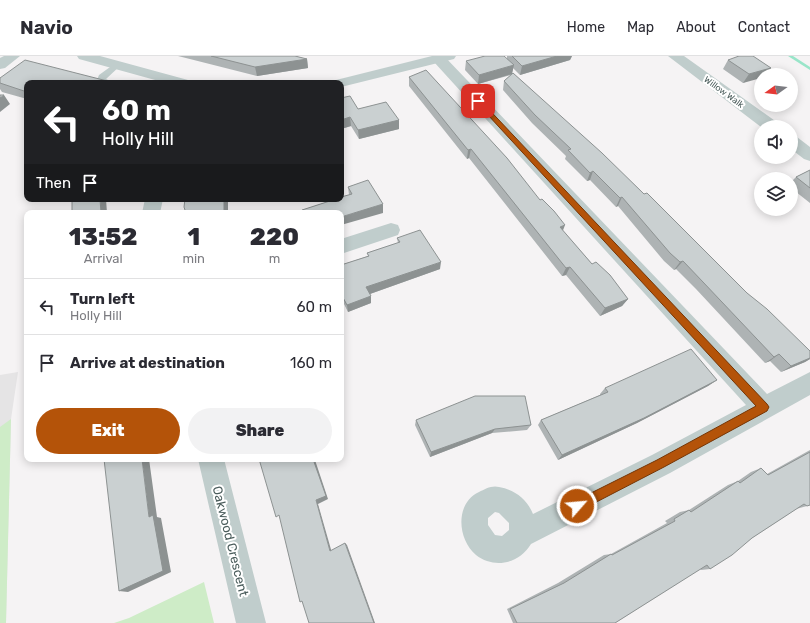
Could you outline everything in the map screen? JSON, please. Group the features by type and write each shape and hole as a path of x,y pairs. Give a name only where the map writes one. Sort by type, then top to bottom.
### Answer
{"street":[{"path":"0,65 13,56"},
{"name":"Willow Walk","path":"675,56 762,120"},
{"path":"95,57 117,65 171,80"},
{"path":"344,82 444,57 764,407"},
{"path":"798,146 810,155"},
{"path":"344,246 391,230"},
{"path":"521,535 661,464 810,383"},
{"name":"Oakwood Crescent","path":"211,462 251,623"}],"lane":[{"path":"101,80 102,77 117,65"}],"shaded area":[{"path":"18,372 11,419 6,623 0,623 0,375"}],"green space":[{"path":"11,419 6,623 0,623 0,427"},
{"path":"204,582 214,623 114,623 129,618"}],"building":[{"path":"211,56 295,56 307,59 255,67"},
{"path":"485,56 504,56 514,65 479,75 466,61"},
{"path":"512,56 557,56 522,66"},
{"path":"739,56 753,56 771,68 754,68 754,73 749,74 728,60"},
{"path":"25,60 103,80 24,80 24,91 0,83 0,78"},
{"path":"426,70 507,158 540,200 542,199 554,211 565,225 560,227 592,264 596,262 610,275 628,299 605,308 570,267 566,268 471,149 468,150 409,77"},
{"path":"513,73 602,153 644,194 647,193 747,293 767,309 810,351 810,358 791,366 779,354 774,357 683,261 680,262 670,253 622,197 620,198 593,171 590,173 568,150 571,149 535,115 504,81"},
{"path":"350,96 358,109 386,102 399,120 358,130 350,117 344,119 344,97"},
{"path":"810,170 810,188 798,179 798,176"},
{"path":"368,180 383,204 344,216 344,210 302,210 327,202 344,202 344,196 352,194 348,187"},
{"path":"72,202 100,202 101,210 72,210"},
{"path":"185,202 224,202 224,210 185,210"},
{"path":"420,230 441,262 366,287 371,296 347,305 344,300 344,264 369,256 367,253 400,242 397,238"},
{"path":"691,349 717,380 644,418 562,455 541,420 608,392 605,388"},
{"path":"475,396 525,396 531,425 495,429 431,452 416,420"},
{"path":"810,452 810,505 807,506 804,504 752,538 732,555 710,569 707,565 615,623 517,623 510,609 564,583 611,554 612,555 675,521 674,519 689,510 691,512 738,481 740,483 761,468 768,475"},
{"path":"104,462 142,462 149,517 153,515 163,571 119,591"},
{"path":"260,462 314,462 326,496 316,500 330,551 345,543 374,623 309,623 302,601 300,602 279,515 276,517"}],"waterway":[{"path":"790,56 810,69"}],"route":[{"path":"478,101 764,407 661,464 577,506"}]}
